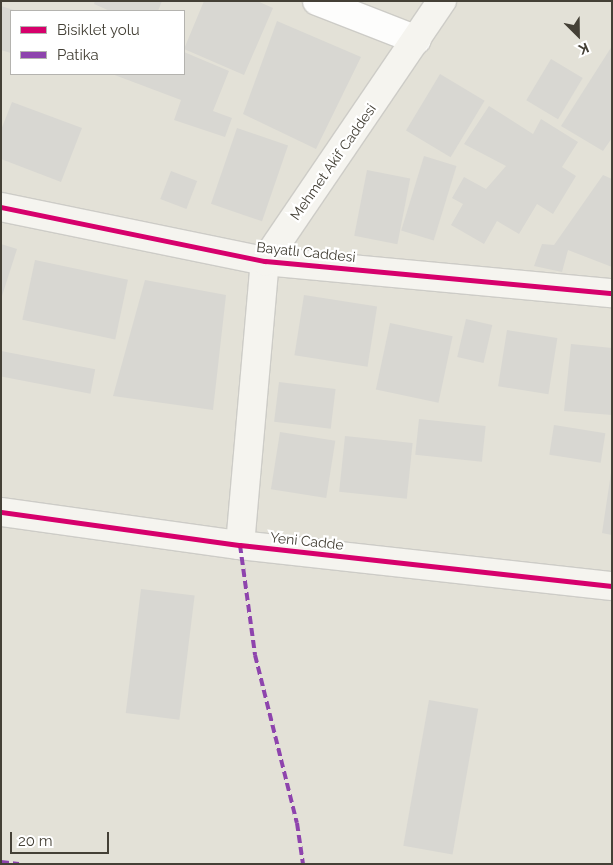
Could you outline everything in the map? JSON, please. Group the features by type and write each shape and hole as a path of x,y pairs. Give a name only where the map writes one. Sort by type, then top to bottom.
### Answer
{"street":[{"path":"317,1 417,40"},
{"name":"Mehmet Akif Caddesi","path":"240,545 265,261 442,1"},
{"name":"Bayatlı Caddesi","path":"1,207 265,261 612,292"},
{"name":"Yeni Cadde","path":"1,512 240,545 612,586"}],"shaded area":[{"path":"1,1 612,1 612,864 1,864"}],"building":[{"path":"95,1 162,1 158,10 108,10 94,4"},
{"path":"204,1 257,1 273,8 244,75 185,49"},
{"path":"1,6 14,10 10,10 10,53 1,50"},
{"path":"277,21 361,57 316,149 243,114"},
{"path":"612,46 612,138 603,151 561,126"},
{"path":"185,52 229,71 213,111 232,118 225,137 174,120 181,100 115,75 185,75"},
{"path":"551,59 583,78 558,119 526,100"},
{"path":"440,74 485,101 451,157 406,131"},
{"path":"12,102 82,128 61,182 1,159 1,130"},
{"path":"489,106 533,134 541,119 578,142 562,167 576,176 553,214 537,204 519,234 497,221 484,244 451,225 463,204 452,198 464,177 486,189 506,166 464,144"},
{"path":"237,128 288,146 262,221 211,204"},
{"path":"424,156 457,166 434,241 401,231"},
{"path":"367,170 410,178 397,244 354,236"},
{"path":"171,171 197,181 186,209 160,199"},
{"path":"603,175 612,179 612,267 568,250 562,272 534,266 542,244 554,245"},
{"path":"1,244 17,249 2,296 1,296"},
{"path":"35,260 128,280 115,339 22,320"},
{"path":"145,280 226,295 213,410 113,396"},
{"path":"304,295 377,307 368,367 294,355"},
{"path":"466,319 492,325 484,363 457,357"},
{"path":"390,323 453,336 438,403 376,390"},
{"path":"507,330 557,338 548,394 498,386"},
{"path":"571,344 612,348 612,415 564,411"},
{"path":"1,351 95,369 90,394 1,376"},
{"path":"279,382 336,389 331,429 274,422"},
{"path":"419,419 486,426 482,462 415,455"},
{"path":"554,425 605,433 601,463 549,455"},
{"path":"280,432 335,441 326,498 271,489"},
{"path":"345,436 413,443 407,499 339,492"},
{"path":"612,473 612,535 602,533"},
{"path":"141,589 195,596 179,720 126,713"},
{"path":"429,700 478,709 453,854 403,846"}],"marked path":[{"path":"240,545 255,655 297,823 303,864"},
{"path":"1,862 19,864"}],"cycle path":[{"path":"1,207 265,261 612,293"},
{"path":"1,512 240,545 612,586"}]}
